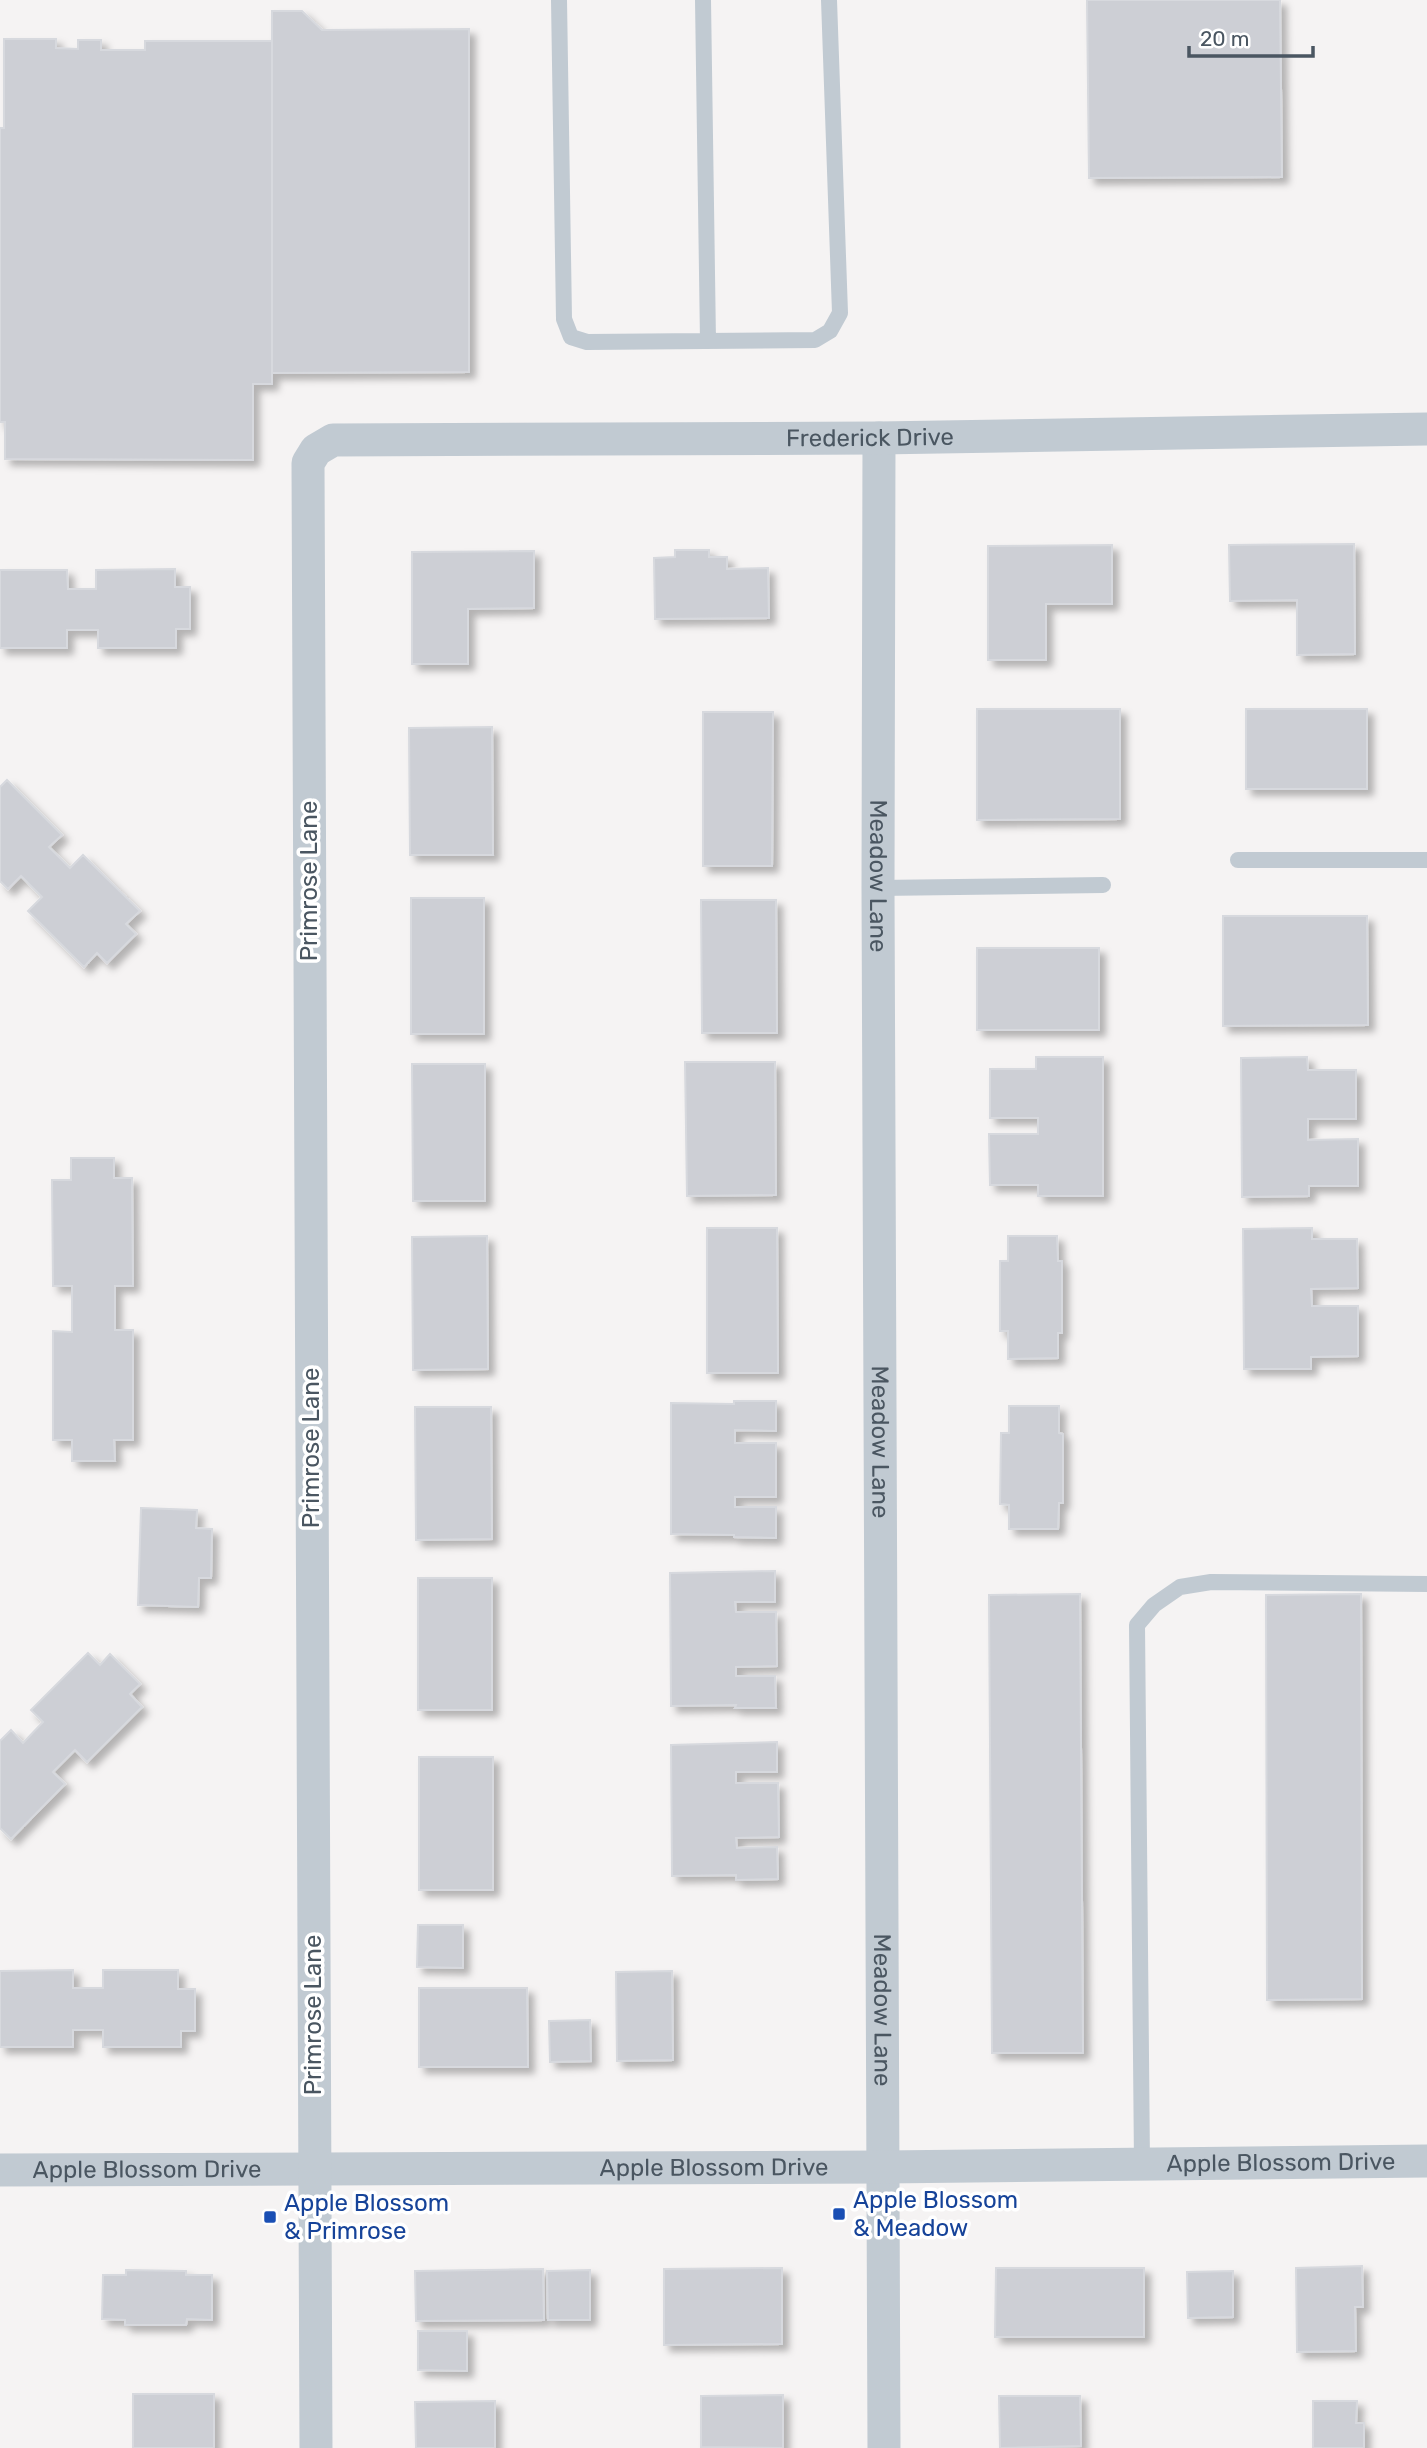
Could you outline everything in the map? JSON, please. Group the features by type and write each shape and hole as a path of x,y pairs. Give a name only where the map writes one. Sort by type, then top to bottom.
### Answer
{"street":[{"name":"Frederick Drive","path":"316,450 333,440 879,438 1427,429"},
{"name":"Meadow Lane","path":"879,438 878,888 884,2448"},
{"name":"Primrose Lane","path":"316,450 308,463 316,2448"},
{"name":"Apple Blossom Drive","path":"0,2170 884,2167 1427,2161"}],"lane":[{"path":"559,0 564,319 571,337 587,342 815,340 830,331 840,313 829,0"},
{"path":"703,0 708,341"},
{"path":"1238,860 1427,860"},
{"path":"878,888 1104,885"},
{"path":"1142,2164 1137,1625 1154,1605 1180,1587 1211,1582 1427,1584"}],"building":[{"path":"1087,0 1280,0 1282,177 1089,178"},
{"path":"272,11 302,11 322,30 469,29 469,372 272,373"},
{"path":"4,39 56,39 56,48 78,49 78,40 101,40 101,50 145,50 145,41 272,41 272,384 253,384 253,460 5,459 5,422 0,422 0,128 4,128"},
{"path":"1354,544 1355,654 1297,655 1297,600 1230,601 1229,545"},
{"path":"1112,545 1112,604 1046,604 1046,660 988,660 988,546"},
{"path":"675,550 709,550 709,557 727,557 727,569 768,568 769,618 655,619 654,558 675,557"},
{"path":"534,551 534,608 468,609 468,664 412,664 412,552"},
{"path":"175,569 175,587 190,587 190,629 176,629 176,648 98,648 98,630 67,630 67,648 0,648 0,570 67,570 68,589 96,589 96,570"},
{"path":"977,709 1120,709 1120,819 977,820"},
{"path":"1246,709 1367,709 1367,789 1246,789"},
{"path":"703,712 773,712 772,866 703,866"},
{"path":"492,727 493,855 410,855 409,728"},
{"path":"7,780 62,835 49,847 70,868 83,855 140,911 126,924 136,934 107,963 97,953 84,967 28,911 42,897 21,876 8,889 0,881 0,787"},
{"path":"411,898 484,898 484,1034 411,1034"},
{"path":"701,900 776,900 777,1033 702,1033"},
{"path":"1223,916 1367,916 1368,1025 1223,1026"},
{"path":"977,948 1099,948 1099,1030 977,1030"},
{"path":"1036,1057 1103,1057 1103,1196 1038,1196 1038,1185 990,1185 989,1134 1038,1134 1038,1118 990,1118 990,1069 1036,1069"},
{"path":"1307,1057 1308,1070 1356,1070 1356,1119 1308,1119 1308,1140 1358,1139 1358,1186 1309,1186 1309,1196 1242,1197 1241,1058"},
{"path":"685,1062 775,1062 776,1195 687,1196"},
{"path":"412,1064 485,1064 485,1201 413,1201"},
{"path":"71,1158 114,1158 114,1178 132,1178 133,1286 115,1286 115,1330 133,1330 133,1440 114,1440 115,1461 72,1461 72,1440 53,1440 53,1331 72,1332 72,1286 53,1286 52,1180 71,1180"},
{"path":"707,1228 777,1228 778,1373 707,1373"},
{"path":"1312,1228 1312,1239 1357,1239 1358,1288 1311,1289 1312,1306 1358,1306 1358,1356 1311,1357 1311,1369 1244,1369 1243,1229"},
{"path":"487,1236 488,1369 413,1370 412,1237"},
{"path":"1008,1236 1057,1236 1058,1261 1062,1261 1062,1333 1058,1333 1058,1358 1008,1359 1008,1331 1000,1331 1000,1261 1008,1261"},
{"path":"734,1401 776,1401 776,1431 735,1430 735,1443 776,1443 776,1497 735,1497 735,1507 776,1507 776,1538 671,1534 671,1403 734,1404"},
{"path":"1009,1406 1059,1406 1059,1433 1063,1434 1063,1503 1059,1503 1058,1529 1009,1529 1009,1505 1000,1504 1001,1433 1009,1433"},
{"path":"415,1407 491,1407 492,1539 416,1540"},
{"path":"141,1508 197,1510 196,1528 212,1529 211,1578 199,1578 198,1607 138,1605"},
{"path":"775,1571 775,1602 735,1602 736,1612 776,1612 777,1666 736,1667 736,1676 775,1676 776,1708 735,1708 736,1705 671,1706 670,1573"},
{"path":"418,1578 492,1578 492,1710 418,1710"},
{"path":"1080,1594 1083,2053 992,2053 989,1595"},
{"path":"1361,1594 1362,1999 1267,2000 1266,1595"},
{"path":"88,1653 100,1665 110,1654 140,1684 130,1694 142,1707 87,1762 75,1750 53,1772 65,1784 11,1839 0,1828 0,1741 11,1730 23,1743 43,1722 31,1710"},
{"path":"777,1742 777,1772 736,1772 736,1783 778,1783 779,1837 736,1838 737,1848 777,1847 778,1879 736,1880 736,1875 672,1876 671,1745"},
{"path":"419,1757 493,1757 493,1890 419,1890"},
{"path":"418,1925 463,1925 463,1968 417,1967"},
{"path":"73,1970 73,1988 103,1988 103,1970 178,1970 178,1989 195,1989 195,2031 181,2031 181,2047 103,2047 103,2030 73,2030 73,2047 0,2047 0,1971"},
{"path":"672,1971 673,2060 617,2061 616,1972"},
{"path":"419,1988 527,1988 528,2067 419,2067"},
{"path":"590,2020 591,2061 550,2062 549,2021"},
{"path":"1362,2266 1363,2307 1355,2307 1356,2351 1297,2352 1296,2268"},
{"path":"782,2268 782,2344 664,2345 664,2269"},
{"path":"996,2268 1144,2268 1144,2337 995,2337"},
{"path":"543,2269 544,2320 416,2321 415,2271"},
{"path":"126,2270 186,2271 186,2275 212,2275 212,2320 187,2319 186,2325 125,2325 125,2320 102,2319 103,2275 126,2275"},
{"path":"590,2270 590,2320 548,2320 547,2271"},
{"path":"1233,2271 1233,2317 1188,2318 1187,2272"},
{"path":"418,2331 467,2331 467,2371 418,2370"},
{"path":"133,2394 214,2394 214,2448 133,2448"},
{"path":"783,2395 783,2448 701,2447 701,2396"},
{"path":"999,2396 1080,2396 1081,2446 1000,2448"},
{"path":"495,2401 495,2448 416,2448 415,2402"},
{"path":"1313,2401 1357,2401 1356,2423 1364,2423 1364,2448 1313,2448"}],"place":[{"name":"Apple Blossom & Meadow","path":"839,2214"},
{"name":"Apple Blossom & Primrose","path":"270,2217"}]}
